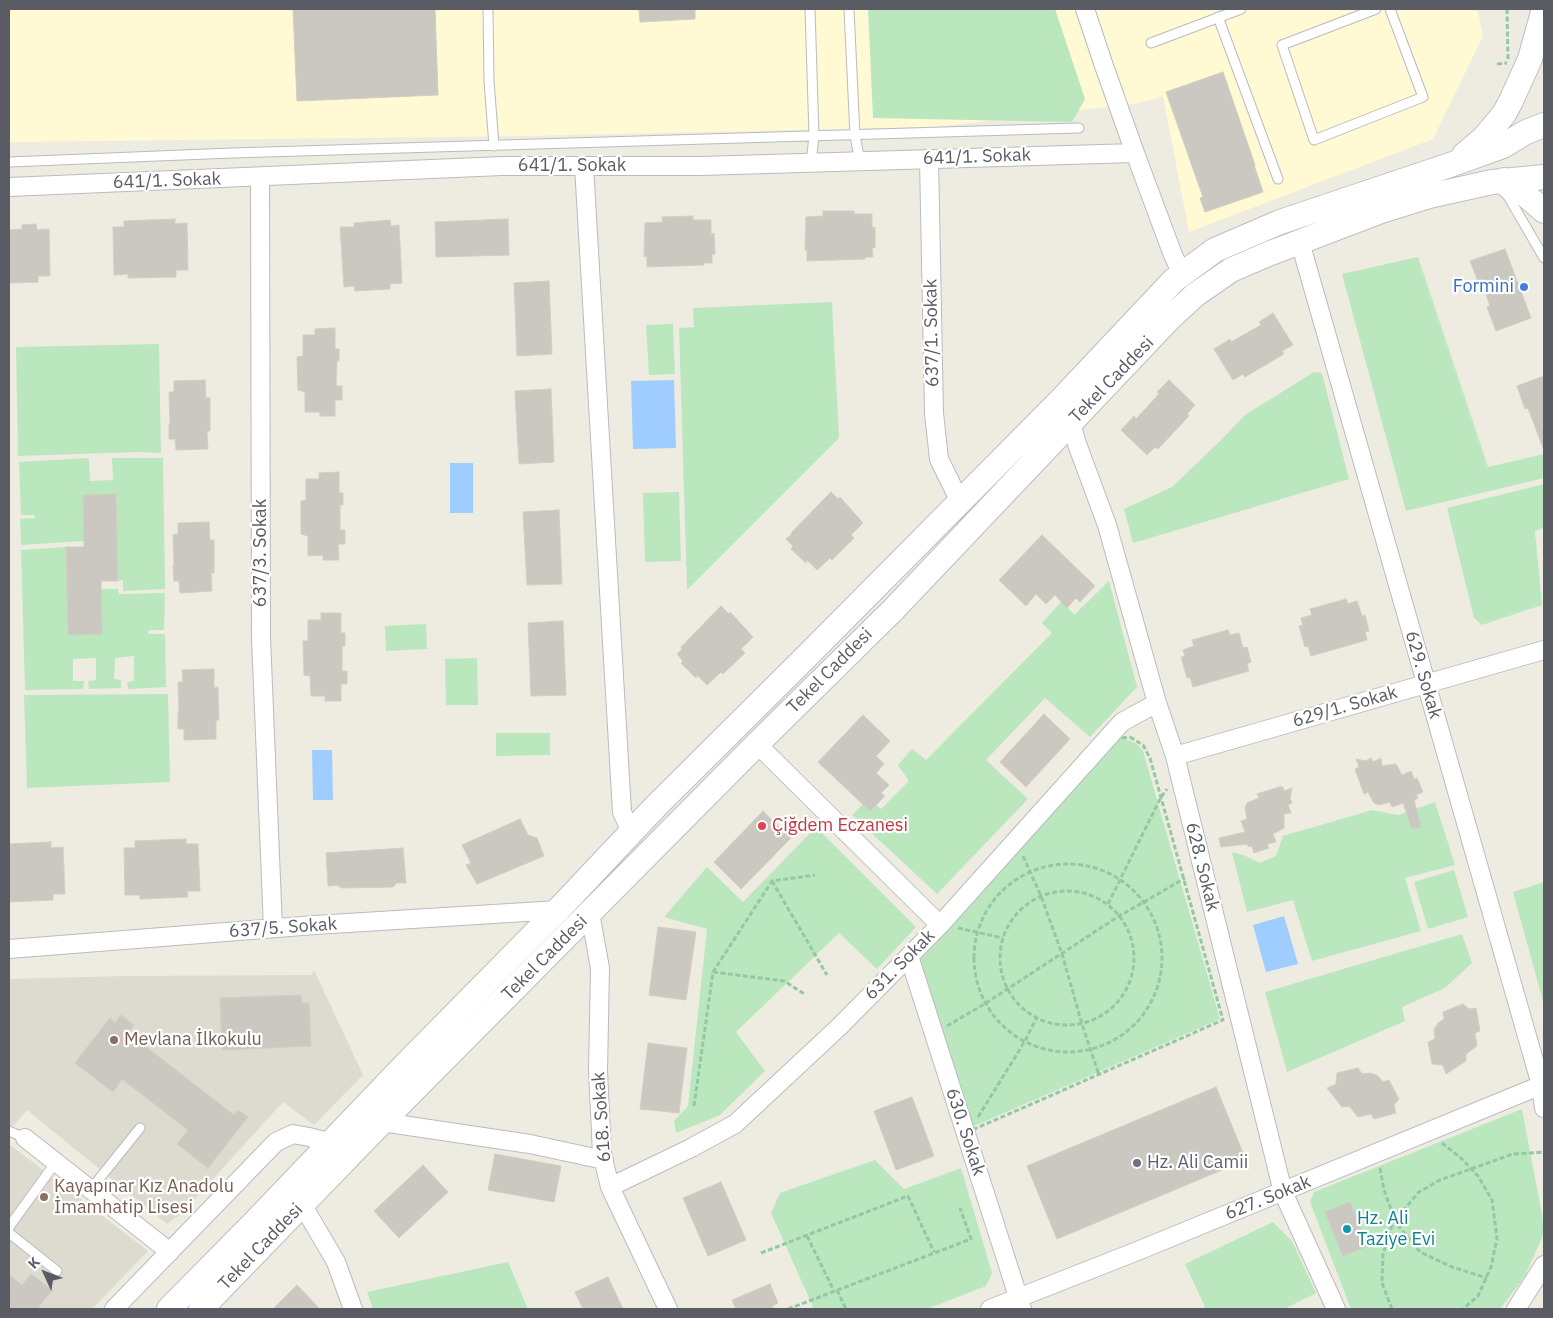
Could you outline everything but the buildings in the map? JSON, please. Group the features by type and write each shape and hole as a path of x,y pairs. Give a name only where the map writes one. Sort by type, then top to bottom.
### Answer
{"main road":[{"path":"1450,165 1484,138 1504,114 1530,59 1544,9"},
{"path":"169,1309 558,910 631,832 1060,401 1174,280 1215,250 1280,222 1503,146 1526,132 1544,125"},
{"name":"Tekel Caddesi","path":"201,1309 382,1122 757,744 893,610 1195,295 1231,270 1381,211 1425,197 1498,181 1544,177"},
{"path":"1498,181 1514,185 1544,211"}],"street":[{"path":"1085,9 1102,63 1173,255 1182,274"},
{"name":"641/1. Sokak","path":"9,187 502,166 701,166 1136,153"},
{"name":"637/1. Sokak","path":"929,159 934,413 939,459 960,502"},
{"path":"584,166 622,812 631,832"},
{"name":"637/3. Sokak","path":"260,177 261,638 273,928"},
{"name":"629. Sokak","path":"1300,242 1425,684 1543,1085 1544,1108"},
{"name":"628. Sokak","path":"1071,423 1107,526 1157,703 1177,764 1283,1192 1336,1309"},
{"name":"629/1. Sokak","path":"1177,764 1425,684 1544,650"},
{"name":"631. Sokak","path":"610,1187 691,1148 735,1124 839,1027 942,925 1122,722 1157,703"},
{"path":"757,744 942,925"},
{"name":"637/5. Sokak","path":"9,949 273,928 558,910"},
{"name":"618. Sokak","path":"590,913 600,968 598,1071 600,1138 604,1160 610,1187 668,1309"},
{"name":"630. Sokak","path":"909,956 969,1135 1020,1303"},
{"name":"627. Sokak","path":"990,1309 1020,1303 1140,1250 1543,1085"},
{"path":"382,1122 530,1144 604,1160"},
{"path":"114,1309 276,1142 293,1134 331,1143"},
{"path":"25,1138 170,1252"},
{"path":"302,1204 336,1262 354,1309"},
{"path":"1516,1309 1544,1265"}],"lane":[{"path":"488,9 489,80 494,146"},
{"path":"810,9 814,136 811,163"},
{"path":"849,9 855,136 860,161"},
{"path":"1152,43 1241,9"},
{"path":"1376,9 1282,45 1314,140 1423,97 1390,9"},
{"path":"1218,17 1278,179"},
{"path":"9,162 1079,128"},
{"path":"1498,181 1544,258"},
{"path":"91,1189 140,1128"},
{"path":"9,1131 25,1138"},
{"path":"9,1227 56,1162"},
{"path":"9,1233 57,1272"}],"path":[{"path":"1130,737 1143,744 1150,758 1223,1020 969,1135 914,957 1114,738 1130,737"},
{"path":"1108,904 1177,764"},
{"path":"1017,842 1041,896 1062,954 1099,1075"},
{"path":"1072,864 1103,870 1129,886 1149,909 1161,939 1162,970 1153,1000 1134,1026 1108,1044 1078,1052 1047,1050 1025,1041 1018,1038 995,1018 979,991 974,961 978,933 992,902 1014,881 1030,873 1042,867 1072,864"},
{"path":"694,1106 714,972 772,881 815,875"},
{"path":"938,1031 1007,990 1119,916 1184,878"},
{"path":"772,881 827,975"},
{"path":"1066,891 1088,894 1108,904 1123,920 1132,940 1135,962 1130,984 1118,1003 1101,1017 1082,1024 1058,1026 1036,1019 1018,1006 1007,990 999,966 1001,943 1009,922 1024,905 1041,896 1066,891"},
{"path":"942,925 1003,938"},
{"path":"714,972 784,981 806,996"},
{"path":"969,1135 1036,1019"},
{"path":"1427,1132 1462,1159 1478,1176 1492,1200 1497,1238 1491,1267 1478,1296 1464,1309"},
{"path":"1392,1309 1382,1283 1383,1255 1395,1220 1419,1192 1440,1180 1513,1154 1544,1152"},
{"path":"1377,1153 1384,1190 1396,1223 1420,1252 1452,1267 1487,1278"},
{"path":"761,1253 908,1196 934,1252"},
{"path":"788,1309 971,1239 960,1208"},
{"path":"807,1236 846,1309"}],"shaded area":[{"path":"9,9 1477,9 1483,36 1433,139 1189,232 1163,96 1140,103 934,127 524,136 9,142"},
{"name":"Mevlana İlkokulu","path":"314,970 363,1075 314,1125 283,1102 181,1214 167,1224 27,1110 9,1131 9,979 312,975"},
{"name":"Kayapınar Kız Anadolu İmamhatip Lisesi","path":"9,1144 148,1251 92,1309 9,1309"}],"green space":[{"path":"868,9 1055,9 1085,99 1072,122 873,118"},
{"path":"1418,257 1488,467 1544,454 1544,478 1406,511 1342,274"},
{"path":"832,302 839,438 687,590 679,328 694,327 693,308"},
{"path":"673,324 675,374 649,375 646,325"},
{"path":"159,344 161,453 18,456 16,347"},
{"path":"1314,372 1322,373 1349,479 1133,543 1124,509 1172,487 1245,415"},
{"path":"89,458 90,481 113,480 112,458 163,458 165,589 123,591 123,580 118,581 116,494 83,495 84,541 21,545 20,519 35,518 34,515 21,515 19,462"},
{"path":"1544,484 1544,528 1535,531 1542,605 1482,625 1474,618 1447,508"},
{"path":"679,492 681,561 645,562 643,493"},
{"path":"66,547 68,635 101,589 118,589 119,594 165,593 164,630 149,630 148,634 165,634 166,687 128,689 127,682 134,681 134,656 115,658 114,679 121,680 121,688 89,689 88,681 96,680 96,658 73,659 73,681 84,681 83,689 25,690 21,550"},
{"path":"1109,581 1137,687 1090,737 1045,698 986,760 1028,799 937,894 852,815 868,799 881,809 909,781 898,765 912,749 926,760 1052,633 1042,623 1062,601 1074,615"},
{"path":"426,624 427,649 386,651 385,626"},
{"path":"477,658 478,705 446,705 445,659"},
{"path":"168,694 170,782 27,788 24,695"},
{"path":"496,733 550,733 550,755 496,756"},
{"path":"1120,737 1136,743 1143,751 1220,1019 972,1127 918,960"},
{"path":"1435,802 1455,865 1405,878 1421,931 1312,961 1293,900 1247,912 1232,852 1260,863 1276,856 1283,836 1372,810 1398,815"},
{"path":"816,827 916,927 877,969 839,933 736,1032 765,1071 720,1115 676,1133 674,1121 688,1106 707,929 664,917 707,867 743,902"},
{"path":"1454,870 1468,917 1428,929 1414,882"},
{"path":"1544,882 1544,1005 1513,892"},
{"path":"1462,934 1472,963 1445,988 1402,1007 1405,1021 1287,1072 1265,992"},
{"path":"1522,1109 1544,1233 1525,1276 1500,1309 1351,1309 1310,1202 1314,1192"},
{"path":"875,1160 904,1189 961,1168 992,1273 986,1286 927,1309 814,1309 771,1213 780,1193"},
{"path":"1273,1222 1292,1241 1316,1293 1284,1309 1206,1309 1185,1264"},
{"path":"508,1262 528,1309 373,1309 367,1292"}],"water":[{"path":"674,380 676,448 633,449 631,381"},
{"path":"450,463 473,463 473,513 450,513"},
{"path":"312,750 332,750 333,800 313,800"},
{"path":"1284,916 1298,964 1266,972 1253,925"}],"place":[{"name":"Formini","path":"1524,287"},
{"name":"Çiğdem Eczanesi","path":"762,826"},
{"name":"Mevlana İlkokulu","path":"114,1040"},
{"name":"Hz. Ali Camii","path":"1137,1163"},
{"name":"Kayapınar Kız Anadolu İmamhatip Lisesi","path":"44,1197"},
{"name":"Hz. Ali Taziye Evi","path":"1347,1229"}]}
